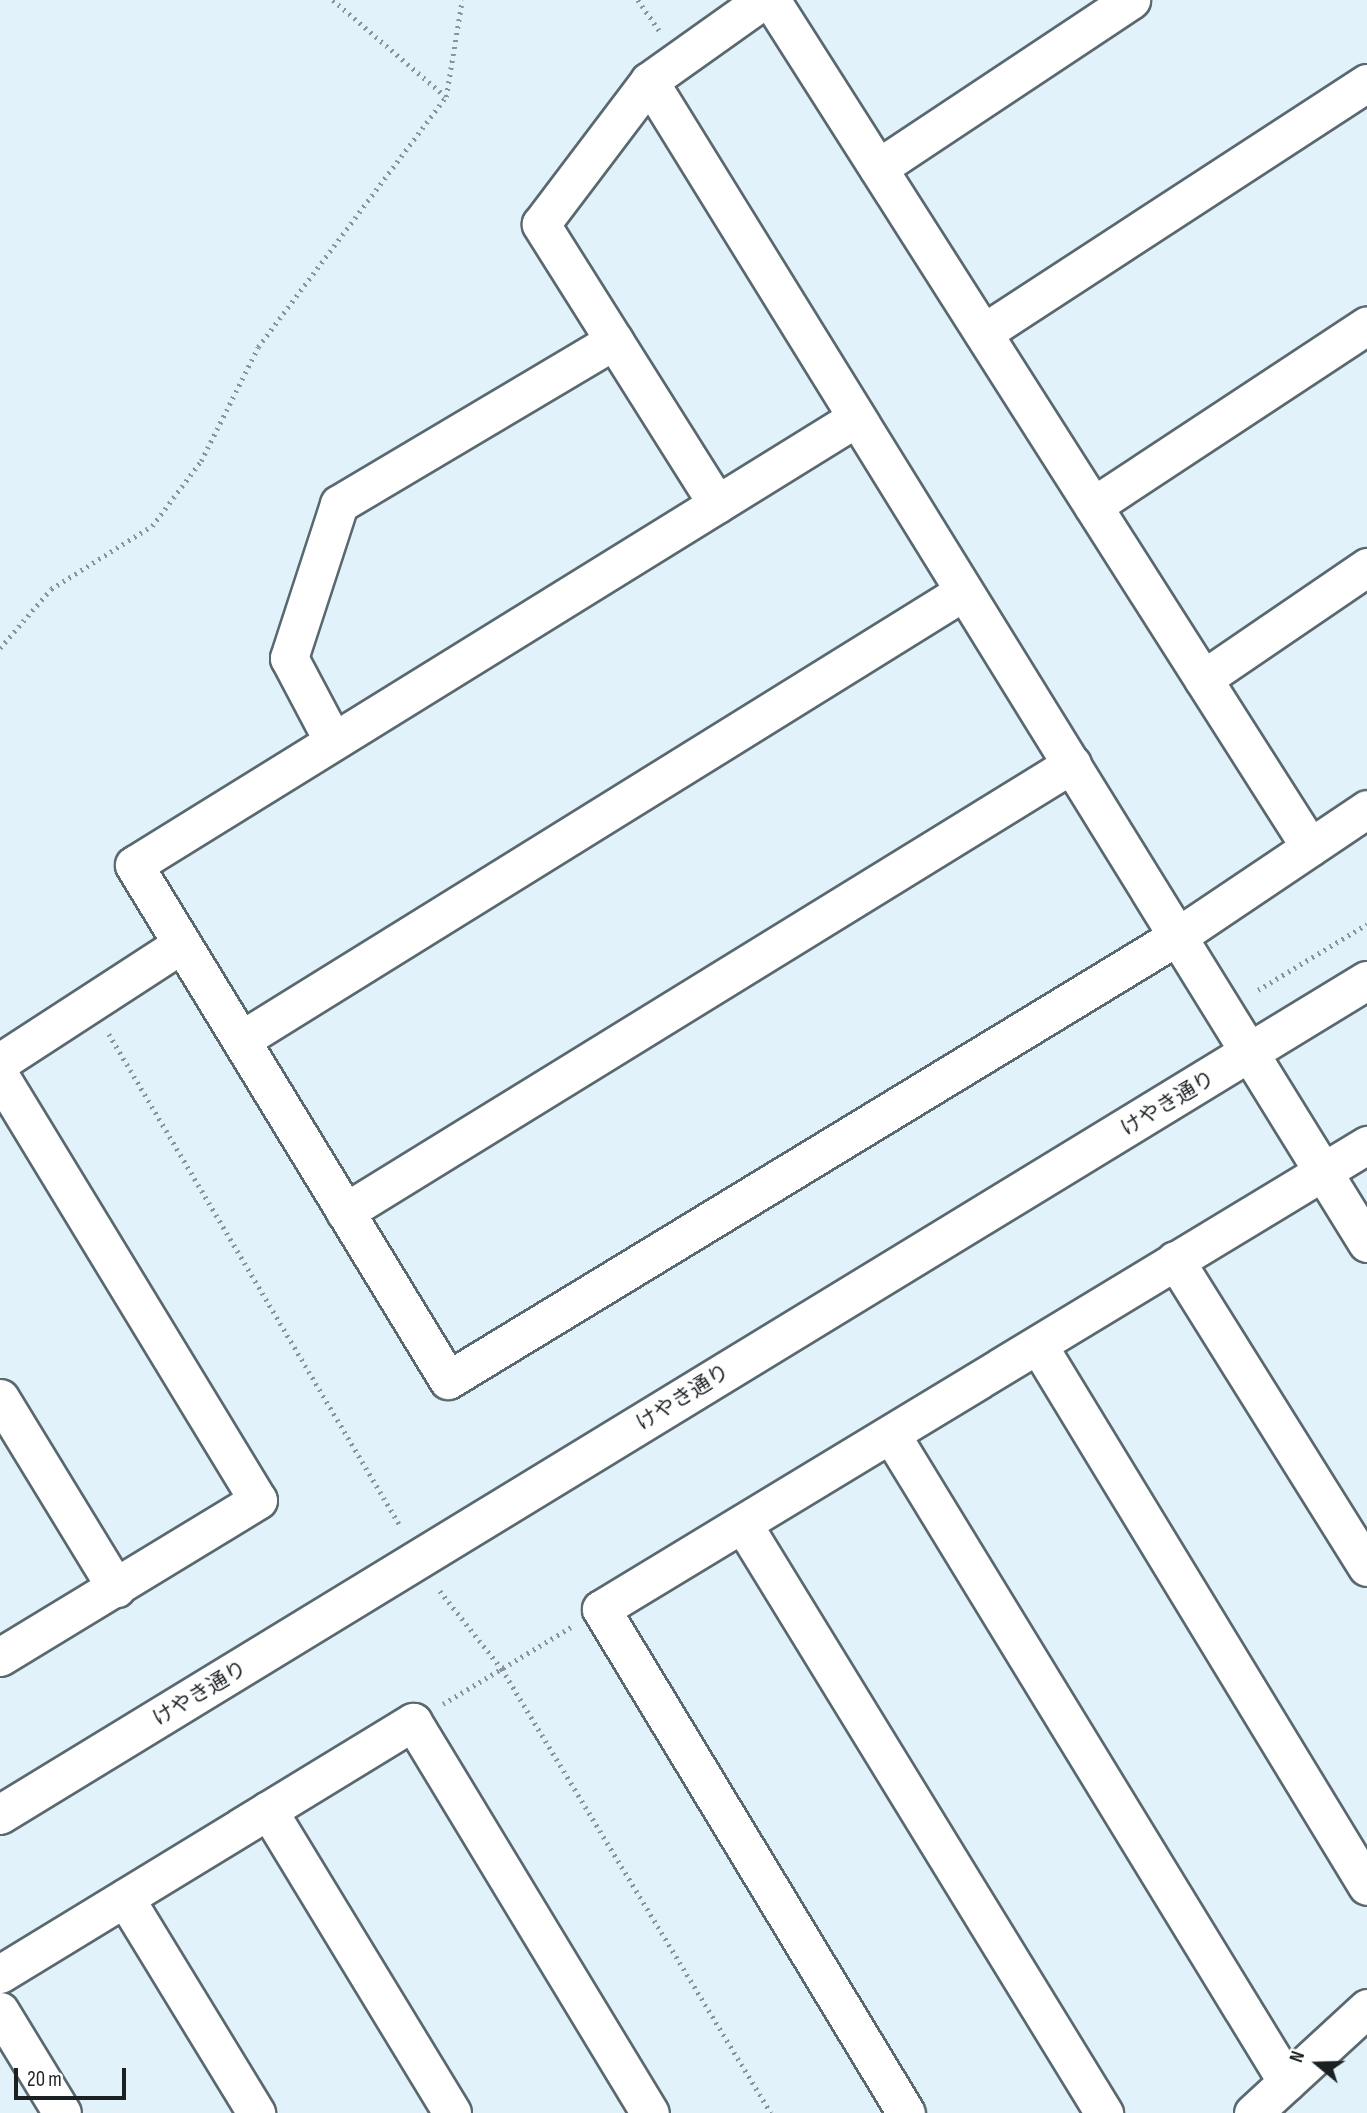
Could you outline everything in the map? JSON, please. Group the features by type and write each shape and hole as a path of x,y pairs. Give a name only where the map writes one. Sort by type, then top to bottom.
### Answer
{"street":[{"path":"717,504 541,224 649,80 763,0"},
{"path":"771,0 1310,847"},
{"path":"878,168 1131,0"},
{"path":"649,80 963,592 1181,934 1251,1055 1367,1243"},
{"path":"983,333 1367,83"},
{"path":"1093,506 1367,326"},
{"path":"333,741 289,658 339,504 614,341"},
{"path":"856,418 134,865 449,1380 1181,934 1367,809"},
{"path":"1203,679 1367,567"},
{"path":"241,1040 963,592"},
{"path":"345,1212 1072,764"},
{"path":"0,1062 182,944"},
{"name":"けやき通り","path":"0,1815 1251,1055 1367,981"},
{"path":"0,1076 258,1500 0,1657"},
{"path":"906,2113 601,1609 744,1526 1322,1170 1367,1145"},
{"path":"1175,1260 1367,1567"},
{"path":"1038,1345 1367,1886"},
{"path":"4,1414 116,1588"},
{"path":"892,1436 1287,2082"},
{"path":"744,1526 1103,2113"},
{"path":"0,1974 413,1722 650,2113"},
{"path":"268,1810 452,2113"},
{"path":"125,1898 256,2113"},
{"path":"1253,2113 1367,2008"},
{"path":"0,2011 62,2113"}],"path":[{"path":"333,0 446,97"},
{"path":"0,648 51,589 152,526 201,461 258,347 446,97 462,0"},
{"path":"1258,990 1367,924"},
{"path":"413,1722 601,1609"}]}
